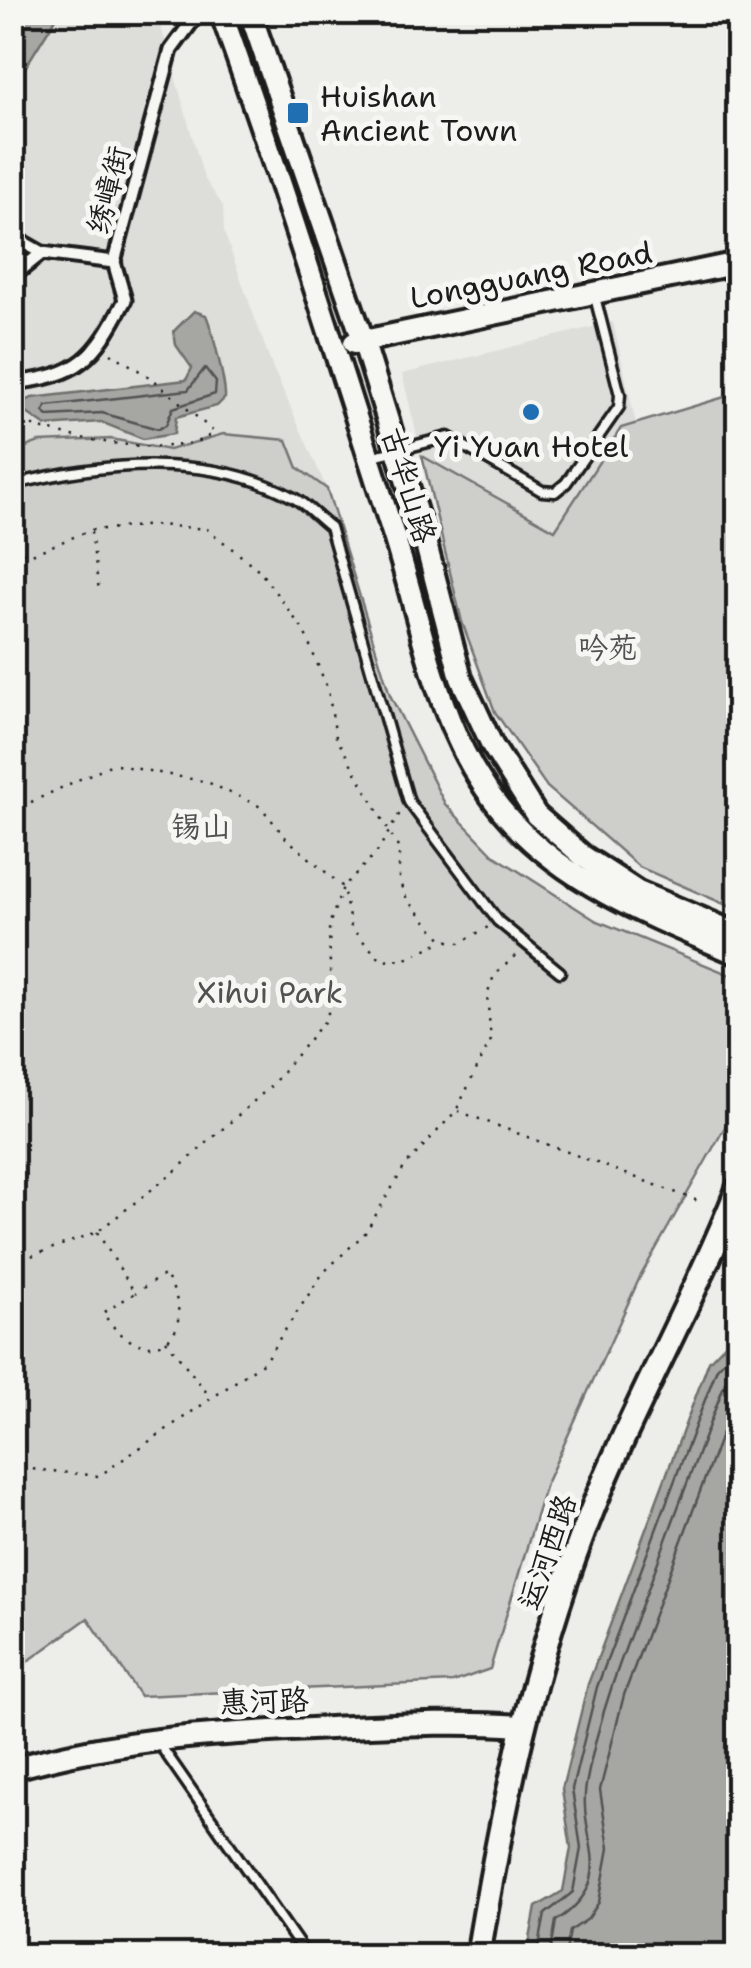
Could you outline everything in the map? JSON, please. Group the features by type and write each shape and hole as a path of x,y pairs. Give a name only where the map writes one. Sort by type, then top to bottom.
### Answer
{"main road":[{"name":"古华山路","path":"221,12 337,350 436,690 468,760 510,820 562,869 636,900"},
{"name":"古华山路","path":"250,12 363,340 461,678 492,744 536,815 636,900"},
{"name":"Longguang Road","path":"337,350 363,340 738,263"},
{"path":"636,900 738,934"},
{"path":"636,900 738,954"},
{"name":"运河西路","path":"478,1953 521,1726 604,1481 738,1189"},
{"name":"惠河路","path":"12,1769 82,1749 156,1738 468,1722 521,1726"}],"street":[{"name":"绣嶂街","path":"12,383 55,379 101,347 126,300 114,262 171,50 199,12"},
{"path":"12,236 42,253 114,262"},
{"path":"12,277 42,253"}],"lane":[{"path":"369,457 448,437 542,491 555,492 566,483 618,407 620,395 594,294"},
{"path":"12,484 135,465 234,475 295,498 330,527 409,802 498,922 524,947 560,972"},
{"path":"156,1738 304,1952 478,1953"}],"path":[{"path":"12,420 37,429 133,445 204,441 214,432 154,380 101,347"},
{"path":"12,551 32,554 91,530 157,525 207,528 260,570 304,631 328,690 336,736 398,849 398,881 407,898 444,940"},
{"path":"91,530 99,591"},
{"path":"12,812 112,764 207,782 261,806 286,838 343,887 351,928 382,961 406,959 444,940 460,943 498,922"},
{"path":"12,1263 97,1232 174,1173 271,1086 324,1022 331,1006 329,924 343,887 377,852 409,802"},
{"path":"12,1466 67,1476 100,1476 264,1362 322,1273 365,1233 405,1166 456,1111 491,1040 487,994 494,976 524,947"},
{"path":"456,1111 701,1202"},
{"path":"97,1232 135,1293"},
{"path":"164,1274 182,1307 178,1326 166,1340 148,1347 130,1344 115,1332 103,1313 135,1293 164,1274"},
{"path":"166,1340 211,1398"}],"shaded area":[{"path":"13,13 157,13 204,178 223,206 224,232 272,366 327,489 276,452 215,449 13,474"},
{"path":"613,322 636,424 621,428 555,530 422,456 402,374"}],"green space":[{"name":"吟苑","path":"738,393 738,910 639,867 547,787 495,712 462,622 422,456 555,530 621,428"},
{"name":"Xihui Park","path":"223,434 287,440 298,468 327,489 390,695 445,804 495,856 595,920 738,978 738,1104 640,1277 546,1484 490,1669 453,1682 140,1696 88,1618 13,1672 13,452 39,442 111,439 169,450"}],"water":[{"path":"14,13 59,13 13,87 12,19"},
{"path":"194,311 206,315 209,322 225,398 217,406 176,417 174,434 143,439 101,422 46,426 24,411 24,402 32,398 186,380 192,368 176,345 174,331"},
{"path":"738,1331 738,1955 527,1955 536,1907 563,1891 571,1848 562,1789 588,1684 709,1361"}],"place":[{"name":"Huishan Ancient Town","path":"298,113"},
{"name":"Yi Yuan Hotel","path":"531,412"}],"park label":[{"name":"锡山","path":"201,826"}]}
